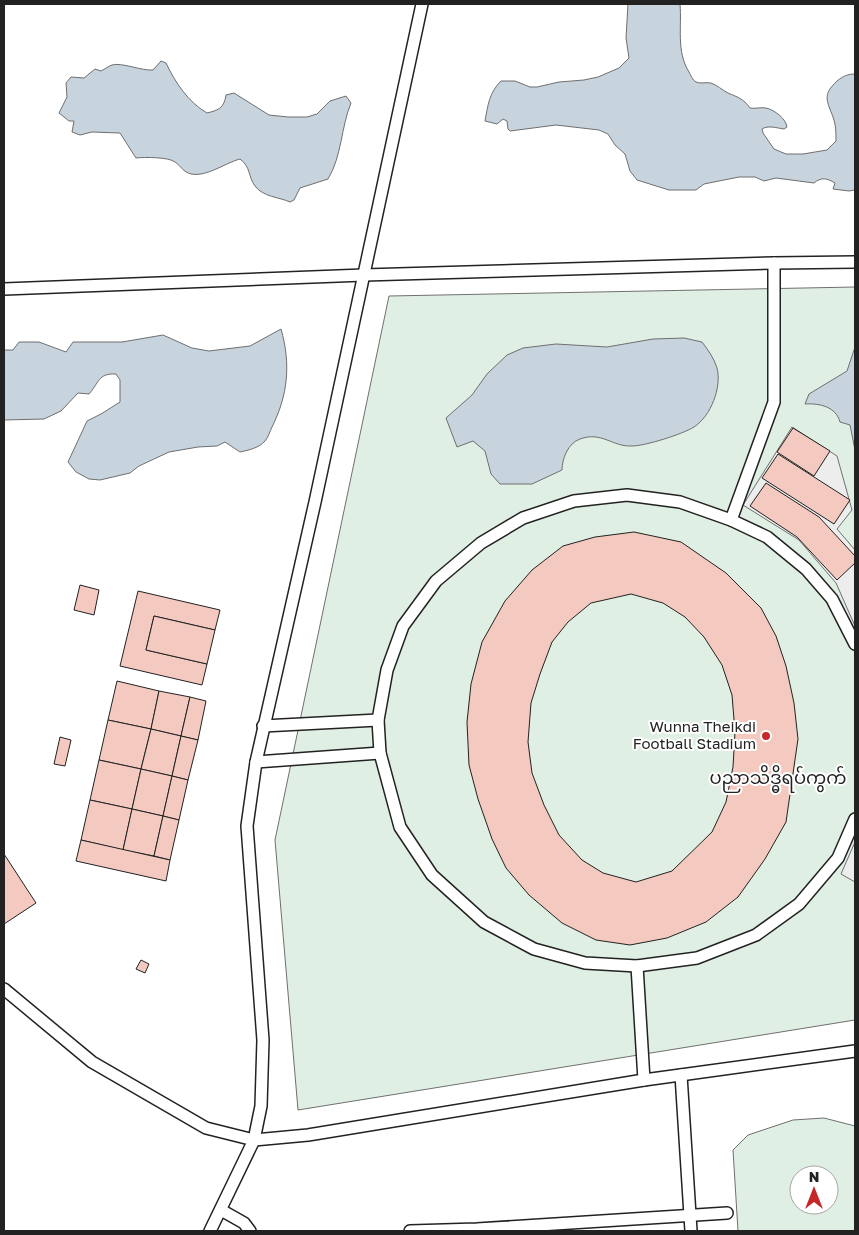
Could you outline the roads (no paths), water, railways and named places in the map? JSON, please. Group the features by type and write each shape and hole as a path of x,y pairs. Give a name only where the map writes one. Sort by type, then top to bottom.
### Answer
{"street":[{"path":"210,1231 254,1140 261,1106 262,1040 247,826 256,762 317,493 422,4"},
{"path":"4,289 364,276 855,262"},
{"path":"731,520 774,402 774,263"},
{"path":"855,644 832,599 806,569 767,537 731,520 680,502 627,495 574,501 523,518 481,543 436,581 403,626 387,670 378,720 380,753 400,827 432,875 484,922 534,949 585,963 637,966 697,958 756,935 799,904 838,858 855,819"},
{"path":"263,726 378,720"},
{"path":"256,762 380,753"},
{"path":"637,966 644,1080"},
{"path":"4,989 92,1062 206,1128 254,1140 308,1135 644,1080 855,1051"},
{"path":"682,1075 691,1231"},
{"path":"221,1210 244,1223 250,1231"},
{"path":"410,1231 477,1230 727,1213"}],"place":[{"name":"Wunna Theikdi Football Stadium","path":"766,736"}],"district":[{"name":"ပညာသိဒ္ဓိရပ်ကွက်","path":"778,778"}]}
